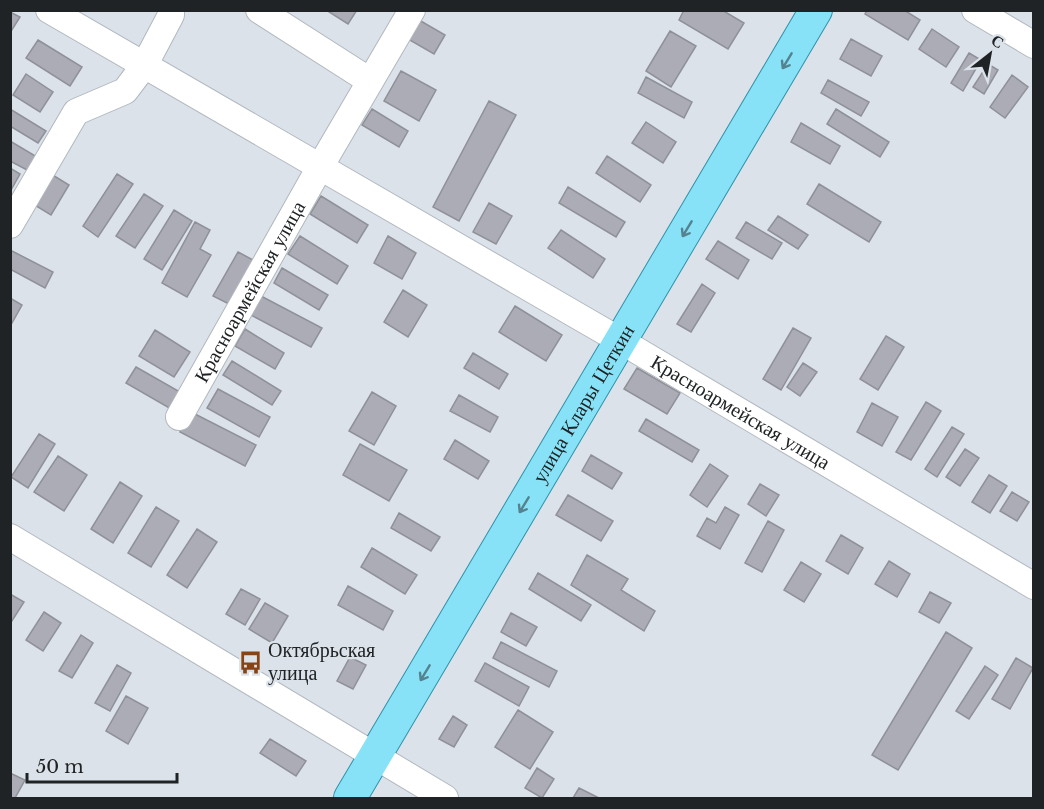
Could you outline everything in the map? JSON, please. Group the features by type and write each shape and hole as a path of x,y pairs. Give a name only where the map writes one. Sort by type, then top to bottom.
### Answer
{"main road":[{"name":"улица Клары Цеткин","path":"350,798 816,10"}],"street":[{"name":"Красноармейская улица","path":"50,10 621,341 1034,586"},
{"path":"259,10 370,81"},
{"name":"Красноармейская улица","path":"178,417 412,10"},
{"path":"975,10 1034,45"},
{"path":"10,225 76,112 125,91 144,66 175,12"},
{"path":"10,537 445,798"}],"building":[{"path":"326,10 357,10 348,24"},
{"path":"684,10 722,10 744,23 728,49 679,20"},
{"path":"867,10 904,10 920,20 908,40 865,14"},
{"path":"10,12 20,17 10,33"},
{"path":"419,20 445,35 434,54 408,39"},
{"path":"932,29 959,47 946,67 919,49"},
{"path":"670,31 696,46 671,87 646,71"},
{"path":"851,39 882,56 871,76 840,59"},
{"path":"38,40 82,67 70,86 26,58"},
{"path":"969,53 981,60 963,91 951,83"},
{"path":"988,64 998,70 984,94 973,87"},
{"path":"401,71 436,90 419,121 384,101"},
{"path":"26,74 53,92 40,112 13,95"},
{"path":"1012,75 1028,87 1005,118 990,107"},
{"path":"646,77 692,102 684,118 638,93"},
{"path":"828,80 869,102 861,116 821,93"},
{"path":"489,101 516,115 459,221 433,207"},
{"path":"10,109 46,131 38,143 10,126"},
{"path":"372,109 408,131 399,147 362,125"},
{"path":"836,109 889,142 880,157 827,124"},
{"path":"646,122 676,142 663,163 632,143"},
{"path":"801,123 840,146 830,164 791,142"},
{"path":"10,141 37,157 29,171 10,161"},
{"path":"607,156 651,185 640,202 596,173"},
{"path":"10,168 20,174 11,190 10,189"},
{"path":"51,174 69,185 51,215 33,204"},
{"path":"117,174 133,184 98,237 83,226"},
{"path":"819,184 881,222 869,242 807,204"},
{"path":"568,187 625,222 616,237 559,203"},
{"path":"144,194 163,206 135,248 116,236"},
{"path":"321,196 368,225 357,243 310,214"},
{"path":"489,203 512,216 496,244 473,232"},
{"path":"174,210 192,221 162,270 144,259"},
{"path":"778,216 808,235 798,249 768,230"},
{"path":"195,222 210,230 200,249 211,255 187,297 162,283"},
{"path":"746,222 782,243 772,259 736,238"},
{"path":"561,230 605,259 593,278 548,248"},
{"path":"300,236 348,266 337,284 288,254"},
{"path":"388,236 416,253 402,279 374,263"},
{"path":"718,241 749,260 738,279 706,259"},
{"path":"10,250 53,272 45,288 10,269"},
{"path":"238,252 255,261 231,305 213,296"},
{"path":"282,268 328,295 319,310 274,283"},
{"path":"702,284 715,293 691,332 677,324"},
{"path":"403,290 427,305 408,337 384,322"},
{"path":"259,295 322,328 311,347 249,314"},
{"path":"10,298 22,305 12,323 10,322"},
{"path":"515,306 562,335 546,361 499,332"},
{"path":"793,328 811,338 781,390 763,379"},
{"path":"245,329 284,353 275,369 235,346"},
{"path":"155,330 190,352 174,377 139,356"},
{"path":"886,336 904,347 878,390 860,379"},
{"path":"473,353 508,374 499,389 464,368"},
{"path":"232,361 281,391 272,405 223,375"},
{"path":"803,363 817,372 800,396 787,387"},
{"path":"136,367 180,392 171,409 126,383"},
{"path":"637,368 680,393 667,414 624,389"},
{"path":"218,389 270,417 259,437 207,408"},
{"path":"372,392 396,406 374,445 349,431"},
{"path":"459,395 498,417 490,432 450,411"},
{"path":"926,402 941,411 911,460 896,452"},
{"path":"872,403 898,417 882,446 857,432"},
{"path":"191,412 256,445 245,466 180,432"},
{"path":"646,419 699,450 692,462 639,431"},
{"path":"952,427 964,434 937,477 925,469"},
{"path":"39,434 55,444 28,488 11,477"},
{"path":"455,440 489,461 478,479 444,459"},
{"path":"360,444 407,470 389,501 343,475"},
{"path":"965,449 979,458 960,486 946,477"},
{"path":"591,455 622,473 612,489 582,471"},
{"path":"58,456 87,475 64,511 34,492"},
{"path":"710,464 728,476 707,507 690,495"},
{"path":"989,475 1007,486 990,513 972,502"},
{"path":"120,482 142,496 113,543 91,529"},
{"path":"760,484 779,495 766,516 748,504"},
{"path":"1012,492 1029,502 1017,521 1000,511"},
{"path":"568,495 613,521 601,541 556,515"},
{"path":"156,507 179,521 151,567 128,553"},
{"path":"725,507 739,515 720,549 697,536 707,518 716,523"},
{"path":"399,513 440,537 431,551 391,528"},
{"path":"768,521 784,530 762,572 745,563"},
{"path":"197,529 217,542 187,588 167,575"},
{"path":"841,535 863,548 848,574 826,561"},
{"path":"372,548 417,575 405,594 361,567"},
{"path":"587,555 628,579 621,590 655,611 644,631 571,585"},
{"path":"889,561 910,574 897,597 875,584"},
{"path":"801,562 821,574 804,602 784,590"},
{"path":"538,573 591,605 581,621 529,589"},
{"path":"348,586 393,611 383,630 338,605"},
{"path":"241,589 260,599 245,625 226,614"},
{"path":"930,592 951,603 939,623 919,612"},
{"path":"10,594 24,602 10,624"},
{"path":"265,603 288,616 272,643 249,629"},
{"path":"44,612 61,623 43,651 26,640"},
{"path":"511,613 537,627 526,646 501,632"},
{"path":"946,632 972,648 898,770 872,755"},
{"path":"81,635 93,643 72,678 59,671"},
{"path":"501,642 557,671 549,687 493,658"},
{"path":"350,657 366,665 353,689 337,681"},
{"path":"1016,658 1033,668 1010,709 992,699"},
{"path":"485,663 529,687 519,706 475,681"},
{"path":"117,665 131,673 110,711 95,703"},
{"path":"985,666 998,675 969,719 956,711"},
{"path":"126,696 148,708 128,744 106,731"},
{"path":"518,710 553,732 530,769 495,747"},
{"path":"453,716 467,725 454,747 439,739"},
{"path":"270,739 306,761 296,776 260,753"},
{"path":"537,768 554,779 542,798 525,788"},
{"path":"10,773 25,780 15,798 10,798"},
{"path":"579,788 599,798 573,798"}],"place":[{"name":"Октябрьская улица","path":"250,662"}]}
